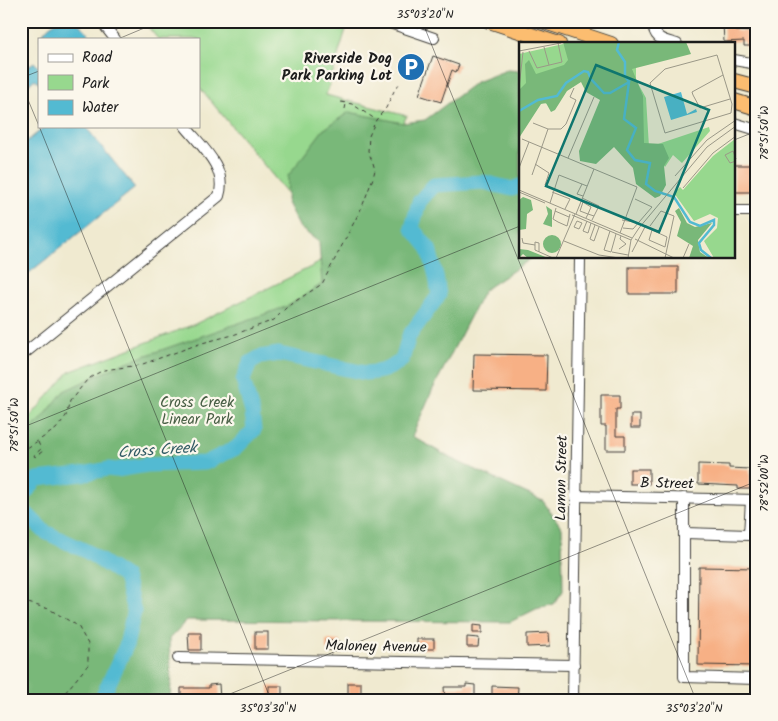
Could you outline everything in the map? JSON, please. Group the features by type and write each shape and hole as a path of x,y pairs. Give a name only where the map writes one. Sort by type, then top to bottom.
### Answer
{"highway":[{"path":"489,21 552,42"},
{"path":"542,21 605,42"},
{"path":"736,82 757,87"},
{"path":"736,102 757,108"}],"street":[{"path":"100,21 114,38"},
{"path":"384,21 434,38"},
{"path":"653,21 655,34 670,42"},
{"path":"736,60 757,64"},
{"path":"736,124 757,130"},
{"path":"21,356 220,196 222,183 217,166 187,128"},
{"path":"736,211 757,211"},
{"name":"Lamon Street","path":"574,700 580,259"},
{"name":"B Street","path":"576,496 754,500"},
{"path":"684,498 684,677 757,679"},
{"path":"684,533 749,535 754,500"},
{"name":"Maloney Avenue","path":"178,658 574,665"}],"path":[{"path":"21,452 56,429 66,416 70,401 88,380 96,374 104,370 140,365 277,319 288,306 322,284 362,207 373,178 375,170 368,151 369,136 376,120 386,108 400,83"},
{"path":"341,102 359,108 376,120"},
{"path":"345,109 346,103"},
{"path":"38,442 41,449 34,455 35,457 43,451"},
{"path":"21,601 49,609 78,626 88,644 88,665 64,694 60,697 46,694 31,700"}],"green space":[{"name":"Cross Creek Linear Park","path":"143,21 332,21 347,26 326,95 407,116 368,183 455,325 21,700 21,427 69,372 195,324 317,264 333,248 200,88 200,38 157,38"},
{"path":"507,70 519,71 519,259 530,259 484,290 432,391 412,436 452,459 543,501 562,528 563,591 554,604 536,609 510,622 187,620 169,639 170,700 21,700 21,436 41,420 64,391 124,363 288,306 322,284 319,242 300,228 287,203 288,176 323,130 349,112 403,123 425,120 476,82"}],"water":[{"path":"59,21 78,24 85,29 90,38 40,38 53,24"},
{"path":"34,62 38,67 38,83 35,79 29,84 21,75 21,72"},
{"path":"44,128 87,128 135,188 24,277 21,274 21,146"}],"building":[{"path":"723,23 735,23 736,31 753,32 753,46 744,46 744,41 724,42"},
{"path":"433,56 459,65 456,72 452,70 441,102 419,95"},
{"path":"736,165 757,165 757,192 736,192"},
{"path":"629,267 678,267 678,294 629,294"},
{"path":"474,354 547,355 546,391 473,390"},
{"path":"601,395 620,395 620,409 616,409 616,436 625,436 625,450 606,450 606,426 601,426"},
{"path":"631,415 640,415 640,428 631,428"},
{"path":"698,464 729,465 729,468 750,469 750,489 738,489 738,486 698,484"},
{"path":"630,469 649,469 649,484 630,484"},
{"path":"699,567 757,568 756,666 698,665"},
{"path":"473,625 482,626 482,633 473,633"},
{"path":"255,632 268,632 268,649 255,649"},
{"path":"188,633 201,633 201,650 189,650"},
{"path":"549,633 550,646 527,647 527,634"},
{"path":"467,637 479,638 478,647 467,647"},
{"path":"417,639 434,639 434,649 417,649"},
{"path":"326,640 340,641 339,651 326,650"},
{"path":"348,683 361,683 361,700 348,700"},
{"path":"219,684 220,700 181,700 181,688 209,688 209,685"},
{"path":"466,684 475,685 475,697 457,695 457,700 445,700 444,687 466,687"},
{"path":"269,686 282,686 282,700 269,700"},
{"path":"492,686 518,687 517,700 492,700"}],"waterway":[{"name":"Cross Creek","path":"101,700 126,646 134,611 125,577 86,551 45,532 23,510 22,497 37,479 147,465 205,463 236,448 254,430 252,412 243,380 250,363 260,357 279,354 365,373 385,370 402,360 409,336 439,295 429,249 412,228 419,202 434,185 483,182 512,189 519,186"}],"place":[{"name":"Riverside Dog Park Parking Lot","path":"411,67"}]}
